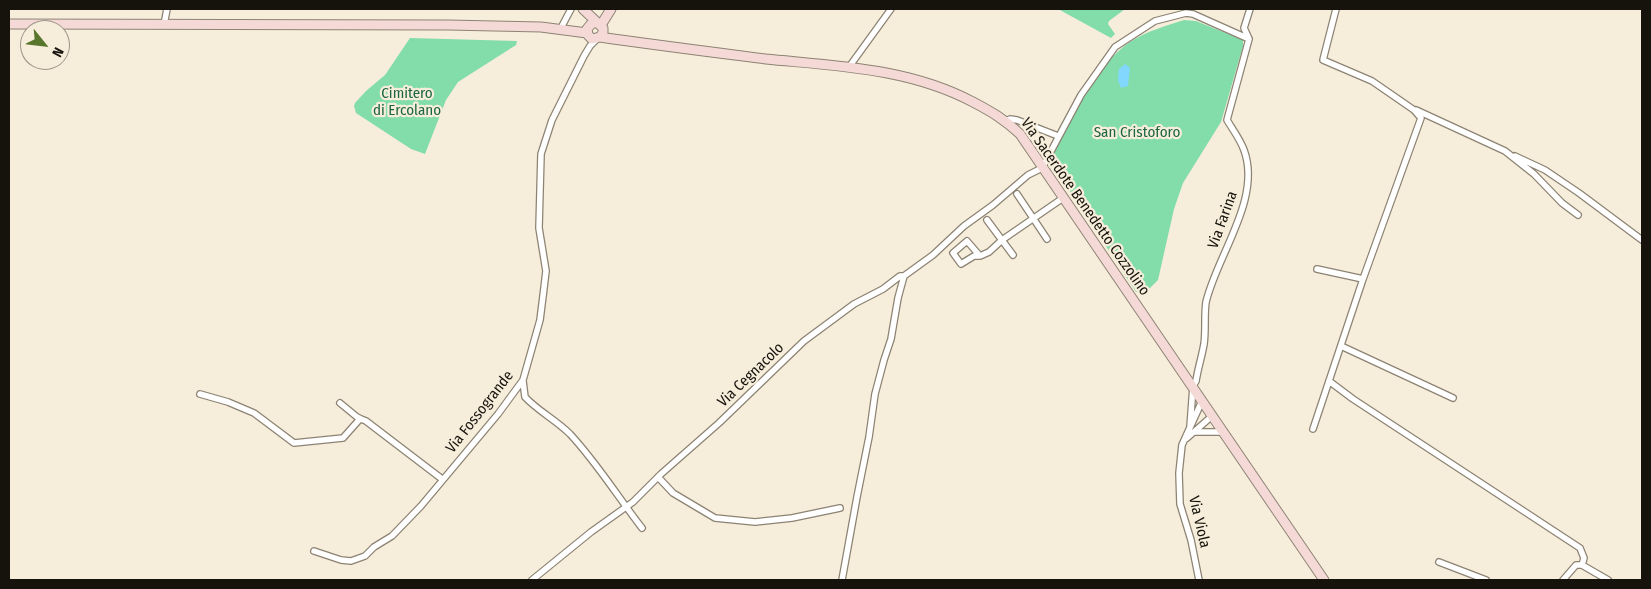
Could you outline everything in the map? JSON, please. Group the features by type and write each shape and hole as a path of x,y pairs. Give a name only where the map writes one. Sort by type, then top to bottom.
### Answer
{"main road":[{"path":"582,9 594,27 603,33 599,38"},
{"path":"594,27 611,9"},
{"name":"Via Sacerdote Benedetto Cozzolino","path":"9,24 594,27"},
{"name":"Via Sacerdote Benedetto Cozzolino","path":"548,27 594,27 632,42"},
{"name":"Via Sacerdote Benedetto Cozzolino","path":"594,27 590,37 881,71 942,87 1006,121 1020,134 1324,580"}],"street":[{"path":"164,25 167,9"},
{"path":"562,26 571,9"},
{"path":"849,66 891,9"},
{"name":"Via Farina","path":"1193,386 1196,381 1204,346 1206,302 1247,192 1249,177 1244,150 1227,120 1249,39 1244,28 1250,9"},
{"path":"1336,9 1323,60 1372,81 1414,110 1545,170 1642,240"},
{"path":"1042,168 1081,95 1115,47 1155,21 1186,13 1192,14 1249,39"},
{"path":"584,56 594,27"},
{"path":"584,56 590,46 599,38"},
{"name":"Via Fossogrande","path":"314,551 341,560 351,561 365,556 403,525 498,414 523,380 540,320 546,270 539,228 541,154 552,120 584,56"},
{"path":"1313,429 1363,279 1421,118 1414,110"},
{"path":"1006,121 1010,118 1017,120 1058,136"},
{"path":"1505,151 1534,174 1562,203 1578,215"},
{"name":"Via Cegnacolo","path":"532,580 591,532 633,502 804,341 854,304 883,289 900,276 904,276 933,255 964,226 993,205 1028,175 1042,168"},
{"path":"1017,194 1047,239"},
{"path":"980,256 967,241 954,252 961,264 974,256 980,256 989,252 1002,240 1063,198"},
{"path":"987,220 1013,255"},
{"path":"1318,269 1363,279"},
{"path":"842,580 869,437 875,394 891,339 904,276"},
{"path":"1341,346 1453,398"},
{"path":"523,380 525,397 570,434 601,471 625,507 642,528"},
{"path":"1329,381 1353,399 1580,548 1584,558 1582,564"},
{"path":"1193,386 1192,429 1224,432"},
{"path":"200,394 228,402 254,413 294,443 343,438 361,419"},
{"name":"Via Viola","path":"1199,580 1191,540 1180,504 1179,473 1182,445 1192,429 1202,401"},
{"path":"340,403 442,479"},
{"name":"Via Viola","path":"1192,429 1212,416"},
{"path":"658,477 673,493 715,518 754,522 792,518 840,508"},
{"path":"1439,562 1486,580"},
{"path":"1563,580 1576,566 1582,564"},
{"path":"1582,564 1608,580"}],"green space":[{"path":"1058,9 1125,9 1109,21 1108,24 1115,34 1111,38"},
{"name":"San Cristoforo","path":"1184,20 1196,21 1243,40 1243,46 1221,122 1183,183 1174,209 1158,280 1150,288 1136,292 1049,159 1094,79 1118,52 1130,42 1143,35"},
{"name":"Cimitero di Ercolano","path":"410,38 517,41 516,45 458,82 446,100 425,154 411,149 356,113 354,106 366,91 385,75"}],"water":[{"path":"1125,64 1130,68 1128,86 1121,88 1118,80 1119,69"}]}
